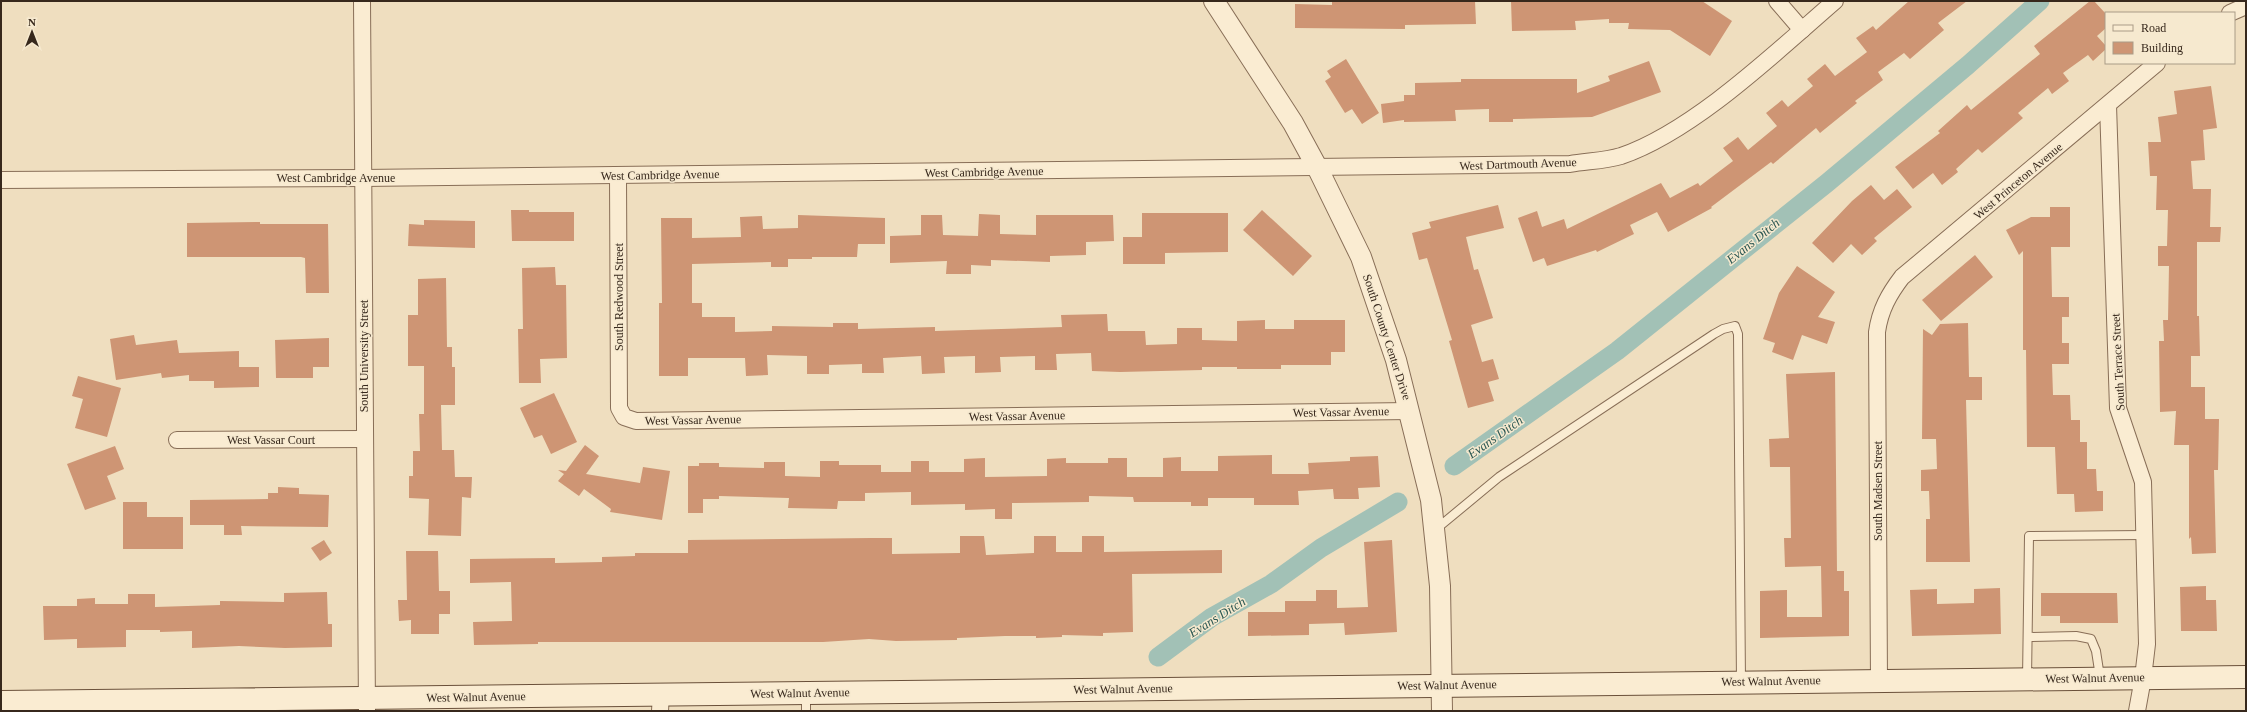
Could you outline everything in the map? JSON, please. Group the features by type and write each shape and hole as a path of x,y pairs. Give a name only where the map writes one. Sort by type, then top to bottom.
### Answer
{"main road":[{"name":"West Walnut Avenue","path":"1,702 134,706 806,702 1442,686 2246,677"}],"street":[{"name":"South University Street","path":"362,1 367,705"},
{"name":"South County Center Drive","path":"1214,1 1292,123 1318,169 1361,257 1396,360 1410,411 1431,500 1440,586 1442,711"},
{"path":"1777,1 1802,30"},
{"name":"West Dartmouth Avenue","path":"1318,169 1570,164 1620,156 1674,129 1723,95 1835,1"},
{"path":"2232,12 2246,6"},
{"name":"West Princeton Avenue","path":"1884,304 1902,276 2156,64"},
{"name":"South Terrace Street","path":"2108,105 2118,408 2142,482 2147,644 2144,678 2137,711"},
{"name":"West Cambridge Avenue","path":"1,180 1318,169"},
{"name":"South Redwood Street","path":"618,176 619,408 624,417"},
{"name":"South Madsen Street","path":"1879,680 1877,332 1879,318 1884,304"},
{"name":"West Vassar Avenue","path":"624,417 636,421 1410,411"},
{"name":"West Vassar Court","path":"177,440 364,439"}],"lane":[{"path":"1434,531 1499,478 1714,334 1723,329 1735,326 1738,334 1741,682"},
{"path":"2027,679 2030,536 2144,535"},
{"path":"2028,636 2076,636 2091,639 2096,651 2100,678"}],"building":[{"path":"1332,1 1475,1 1476,24 1405,25 1405,29 1295,28 1295,4 1332,5"},
{"path":"1511,1 1702,1 1732,21 1710,56 1670,30 1628,29 1629,23 1609,23 1609,19 1575,21 1576,30 1512,31"},
{"path":"1909,1 1967,1 1938,23 1944,30 1910,59 1904,53 1878,72 1883,80 1855,101 1857,103 1820,133 1816,128 1773,164 1771,162 1711,207 1712,208 1668,232 1657,212 1630,225 1634,234 1597,252 1596,250 1547,266 1544,258 1533,262 1518,218 1537,211 1542,227 1564,219 1567,229 1661,183 1670,198 1698,183 1700,186 1733,161 1723,148 1738,137 1748,150 1777,126 1766,113 1782,100 1788,107 1813,86 1807,79 1825,64 1835,76 1867,52 1856,38 1873,26 1876,30"},
{"path":"2090,1 2094,1 2105,13 2105,29 2097,36 2105,45 2105,50 2093,61 2088,55 2063,73 2069,81 2052,94 2048,88 2018,113 2023,118 1982,153 1978,149 1956,169 1958,172 1942,185 1933,173 1913,189 1895,167 1940,133 1938,131 1967,105 1971,110 2040,54 2034,46"},
{"path":"1346,59 1379,113 1362,124 1352,109 1345,113 1325,81 1331,77 1327,71"},
{"path":"1649,61 1661,92 1592,117 1513,119 1513,122 1489,122 1489,109 1455,110 1456,121 1404,122 1404,120 1383,123 1381,104 1404,101 1404,95 1415,95 1415,83 1461,82 1461,79 1577,79 1577,93 1610,81 1608,76"},
{"path":"2211,86 2217,128 2203,130 2205,160 2191,161 2193,189 2211,189 2210,227 2221,227 2220,242 2197,242 2197,316 2199,316 2200,356 2191,356 2191,387 2205,387 2205,419 2219,419 2218,470 2214,470 2216,553 2192,554 2191,537 2189,539 2189,445 2174,445 2176,411 2160,412 2159,341 2164,341 2163,320 2168,320 2169,266 2158,266 2158,246 2167,246 2168,210 2156,210 2157,176 2150,176 2148,142 2161,142 2158,117 2177,114 2174,91"},
{"path":"1871,185 1884,200 1897,189 1912,207 1874,238 1877,241 1862,255 1851,244 1833,263 1812,243 1852,201"},
{"path":"1498,205 1504,228 1466,237 1474,270 1478,269 1493,318 1471,325 1482,362 1493,359 1499,379 1488,382 1494,401 1468,408 1449,341 1452,340 1427,258 1419,260 1412,233 1431,228 1429,222"},
{"path":"2050,207 2070,207 2070,247 2051,247 2052,297 2069,297 2069,317 2062,317 2062,343 2069,343 2069,364 2052,364 2053,395 2070,395 2071,420 2080,420 2080,442 2087,442 2087,469 2096,469 2097,491 2103,491 2103,511 2075,512 2074,494 2057,494 2055,447 2027,447 2026,350 2023,350 2023,251 2019,255 2006,230 2031,217 2050,217"},
{"path":"511,210 529,210 529,212 574,212 574,241 512,241"},
{"path":"1262,210 1312,256 1293,276 1243,230"},
{"path":"1142,213 1228,213 1228,252 1165,253 1165,264 1123,264 1123,237 1142,237"},
{"path":"979,214 1000,215 1000,234 1036,235 1036,215 1113,215 1114,241 1086,242 1086,255 1050,256 1050,262 991,260 991,266 971,265 971,274 946,274 947,261 890,263 890,236 921,235 921,215 942,215 943,235 978,236"},
{"path":"798,215 885,218 885,244 858,244 857,257 812,257 812,259 788,259 788,267 771,267 771,262 692,264 692,303 702,303 702,317 735,317 735,332 772,331 772,326 833,327 833,323 858,323 858,329 935,327 935,331 1062,327 1061,315 1107,314 1108,331 1145,331 1146,345 1177,344 1177,328 1202,328 1202,340 1237,341 1237,321 1265,320 1265,329 1294,329 1294,320 1345,320 1345,352 1331,352 1331,365 1281,365 1281,369 1202,367 1202,370 1120,372 1092,371 1091,353 1056,354 1057,370 1035,370 1035,356 1000,357 1001,372 975,373 975,356 944,357 945,373 922,374 921,356 883,358 884,373 862,373 862,364 829,365 829,374 807,374 807,356 767,355 768,375 746,376 745,358 688,358 688,376 659,376 659,303 662,303 661,218 692,218 692,238 741,237 740,217 762,216 763,229 798,228"},
{"path":"424,220 475,221 475,248 408,246 409,224 424,225"},
{"path":"260,222 260,224 328,224 329,293 306,293 305,258 187,257 187,223"},
{"path":"1975,255 1993,277 1941,321 1922,300"},
{"path":"1797,266 1835,292 1818,317 1835,322 1827,344 1802,335 1793,360 1772,352 1775,343 1763,339 1779,293"},
{"path":"555,267 556,285 566,285 567,358 540,359 541,383 519,383 518,329 523,329 522,268"},
{"path":"446,278 447,347 452,347 452,367 455,367 455,405 441,405 442,450 454,450 455,477 472,477 471,498 462,497 461,536 428,535 429,499 409,498 409,476 413,476 413,451 420,451 419,414 424,414 424,366 408,366 408,315 418,315 418,279"},
{"path":"1968,323 1969,377 1982,377 1982,400 1966,400 1970,562 1926,562 1926,519 1930,519 1929,491 1921,491 1921,470 1937,469 1936,439 1922,439 1923,329 1932,335 1940,324"},
{"path":"134,335 136,345 177,340 179,353 239,351 239,367 259,367 259,387 214,388 214,381 189,381 189,375 162,378 161,373 116,380 110,339"},
{"path":"329,338 329,367 313,367 313,378 276,378 275,340"},
{"path":"1835,372 1837,571 1844,571 1844,591 1849,591 1849,636 1760,638 1760,591 1787,590 1787,617 1822,617 1821,566 1785,567 1784,538 1791,538 1790,467 1770,467 1769,439 1789,438 1786,374"},
{"path":"78,376 121,388 107,437 75,428 83,399 72,396"},
{"path":"554,393 577,442 551,454 542,435 534,438 520,408"},
{"path":"585,445 599,456 586,474 640,483 643,467 670,471 662,520 610,512 611,509 584,489 579,496 558,481 564,474 558,470 566,471"},
{"path":"115,446 124,469 107,476 116,499 85,510 67,464"},
{"path":"1272,455 1272,474 1309,474 1308,463 1350,461 1350,457 1378,456 1380,487 1358,488 1359,499 1334,499 1333,489 1298,491 1299,505 1254,505 1254,498 1208,498 1208,506 1191,506 1191,502 1134,502 1133,497 1089,496 1089,502 1012,503 1012,519 995,519 995,509 965,510 965,504 911,505 911,492 865,493 865,501 838,501 837,509 788,508 789,498 719,496 719,499 703,499 703,513 688,513 688,466 699,466 699,463 719,463 719,467 764,468 764,462 785,462 785,476 820,477 820,461 839,461 839,465 881,465 881,472 911,472 911,461 929,461 929,472 964,472 964,459 985,458 985,477 1047,476 1047,459 1066,458 1066,463 1108,463 1108,458 1127,458 1127,477 1163,477 1163,458 1181,457 1181,471 1218,471 1218,456"},
{"path":"278,487 299,488 299,494 329,495 328,527 241,526 242,535 224,535 224,525 190,525 190,500 268,499 268,493 278,493"},
{"path":"123,502 147,502 147,517 183,517 183,549 123,549"},
{"path":"960,536 984,536 986,555 1034,553 1034,536 1056,536 1056,552 1082,552 1082,536 1104,536 1104,552 1222,550 1222,573 1132,574 1133,632 1103,633 1103,636 1062,635 1062,637 1036,638 1036,636 1005,636 957,638 957,640 896,641 869,639 823,642 538,642 538,644 474,645 473,622 512,621 511,582 470,583 470,559 555,558 555,563 602,562 602,557 635,556 635,553 688,553 688,540 892,538 892,554 960,553"},
{"path":"324,540 332,553 320,561 311,548"},
{"path":"1392,540 1397,632 1345,635 1344,623 1309,624 1309,635 1248,636 1248,612 1285,612 1285,601 1316,601 1316,590 1337,590 1337,608 1368,607 1364,542"},
{"path":"406,551 438,551 439,591 450,591 450,614 439,614 439,634 411,634 411,620 399,621 398,600 407,600"},
{"path":"2206,586 2206,600 2216,600 2217,631 2181,631 2180,587"},
{"path":"2000,588 2001,634 1912,636 1910,590 1937,589 1937,604 1974,603 1974,589"},
{"path":"327,592 328,624 332,624 332,647 285,648 239,646 192,648 192,631 160,632 160,630 126,630 126,647 77,648 77,639 44,640 43,606 77,606 77,599 95,598 95,604 128,604 128,594 155,594 155,607 220,605 220,601 284,602 284,593"},
{"path":"2041,593 2117,593 2118,623 2060,623 2060,616 2041,616"}],"waterway":[{"name":"Evans Ditch","path":"1454,466 1617,351 1827,183 1968,65 2040,1"},
{"name":"Evans Ditch","path":"1158,657 1212,617 1271,584 1321,548 1398,502"}]}
